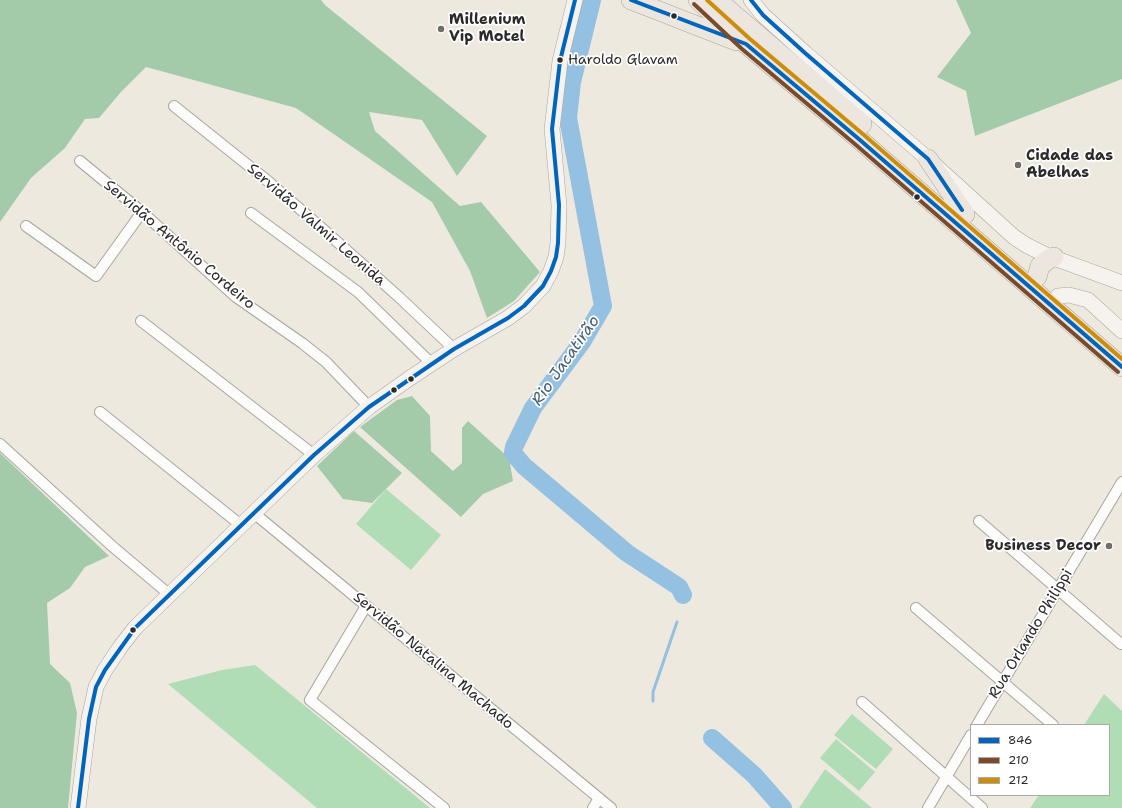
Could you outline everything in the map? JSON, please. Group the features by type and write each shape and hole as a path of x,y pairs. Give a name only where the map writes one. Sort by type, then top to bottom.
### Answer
{"highway":[{"path":"631,0 746,44"},
{"path":"698,0 746,44 860,140 1122,367"},
{"path":"717,0 1122,350"},
{"path":"928,159 965,214"},
{"path":"1037,277 1040,266 1048,259 1054,258"}],"main road":[{"path":"78,808 92,702 100,679 121,646 135,628 255,514 314,455 369,407 454,349 508,318 524,306 543,286 556,257 558,243 559,205 552,129 560,61 575,0"},
{"path":"751,0 764,15 805,53 928,159 1014,237 1026,245 1054,258 1122,282"},
{"path":"1058,296 1069,295 1088,300 1122,330"}],"street":[{"name":"Servidão Valmir Leonida","path":"174,106 269,182 319,225 454,349"},
{"name":"Servidão Antônio Cordeiro","path":"80,162 142,212 236,297 302,343 326,362 369,407"},
{"path":"26,226 96,276 142,212"},
{"path":"251,213 358,292 432,364"},
{"path":"141,321 314,455"},
{"path":"100,412 242,526"},
{"path":"0,444 112,546 170,595"},
{"name":"Rua Orlando Philippi","path":"978,724 1122,482"},
{"name":"Servidão Natalina Machado","path":"255,514 611,808"},
{"path":"979,521 1121,644"},
{"path":"366,606 310,700 444,808"},
{"path":"916,608 1052,724"},
{"path":"862,702 982,808"},
{"path":"928,808 970,737"},
{"path":"593,808 599,798"}],"green space":[{"path":"0,0 321,0 325,5 487,136 457,176 422,120 369,112 375,131 460,206 481,202 540,272 514,301 487,318 470,271 432,202 296,108 146,67 121,92 99,118 85,119 65,148 31,178 0,222"},
{"path":"956,0 1122,0 1122,79 975,136 966,91 937,77 971,33"},
{"path":"412,396 430,416 431,451 453,471 462,463 462,428 468,421 509,458 513,481 483,494 461,517 360,427 397,400"},
{"path":"354,431 402,473 372,503 343,499 317,466"},
{"path":"0,453 109,556 85,567 70,588 47,603 50,664 70,683 77,713 68,808 0,808"},
{"path":"386,489 441,535 411,570 356,524"},
{"path":"255,665 430,808 317,808 168,684 222,670"},
{"path":"1104,694 1122,711 1122,808 1030,808 1038,796 1110,796 1110,724 1085,724"},
{"path":"852,714 893,749 876,769 834,735"},
{"path":"836,739 875,772 859,791 820,758"},
{"path":"825,769 872,808 799,808"}],"waterway":[{"name":"Rio Jacatirão","path":"592,0 572,82 568,118 603,306 582,342 533,408 514,447 513,453 524,466 627,553 679,587 683,595"},
{"path":"653,701 653,692 677,622"},
{"name":"Rio Jacatirão","path":"712,738 754,775 783,808"}],"transit line":[{"name":"846","path":"78,808 89,719 96,687 105,670 135,628 314,455 369,407 454,349 508,318 524,306 543,286 556,257 558,243 559,205 552,129 560,61 575,0"},
{"name":"846","path":"631,0 746,44 860,140 1122,367"},
{"name":"212","path":"707,0 750,39 864,135 1122,359"},
{"name":"846","path":"751,0 763,15 805,53 928,159 962,210"},
{"name":"210","path":"694,4 742,49 856,145 1118,372"}],"place":[{"name":"Millenium Vip Motel","path":"441,29"},
{"name":"Haroldo Glavam","path":"560,60"},
{"name":"Cidade das Abelhas","path":"1018,165"},
{"name":"Business Decor","path":"1109,546"}]}
